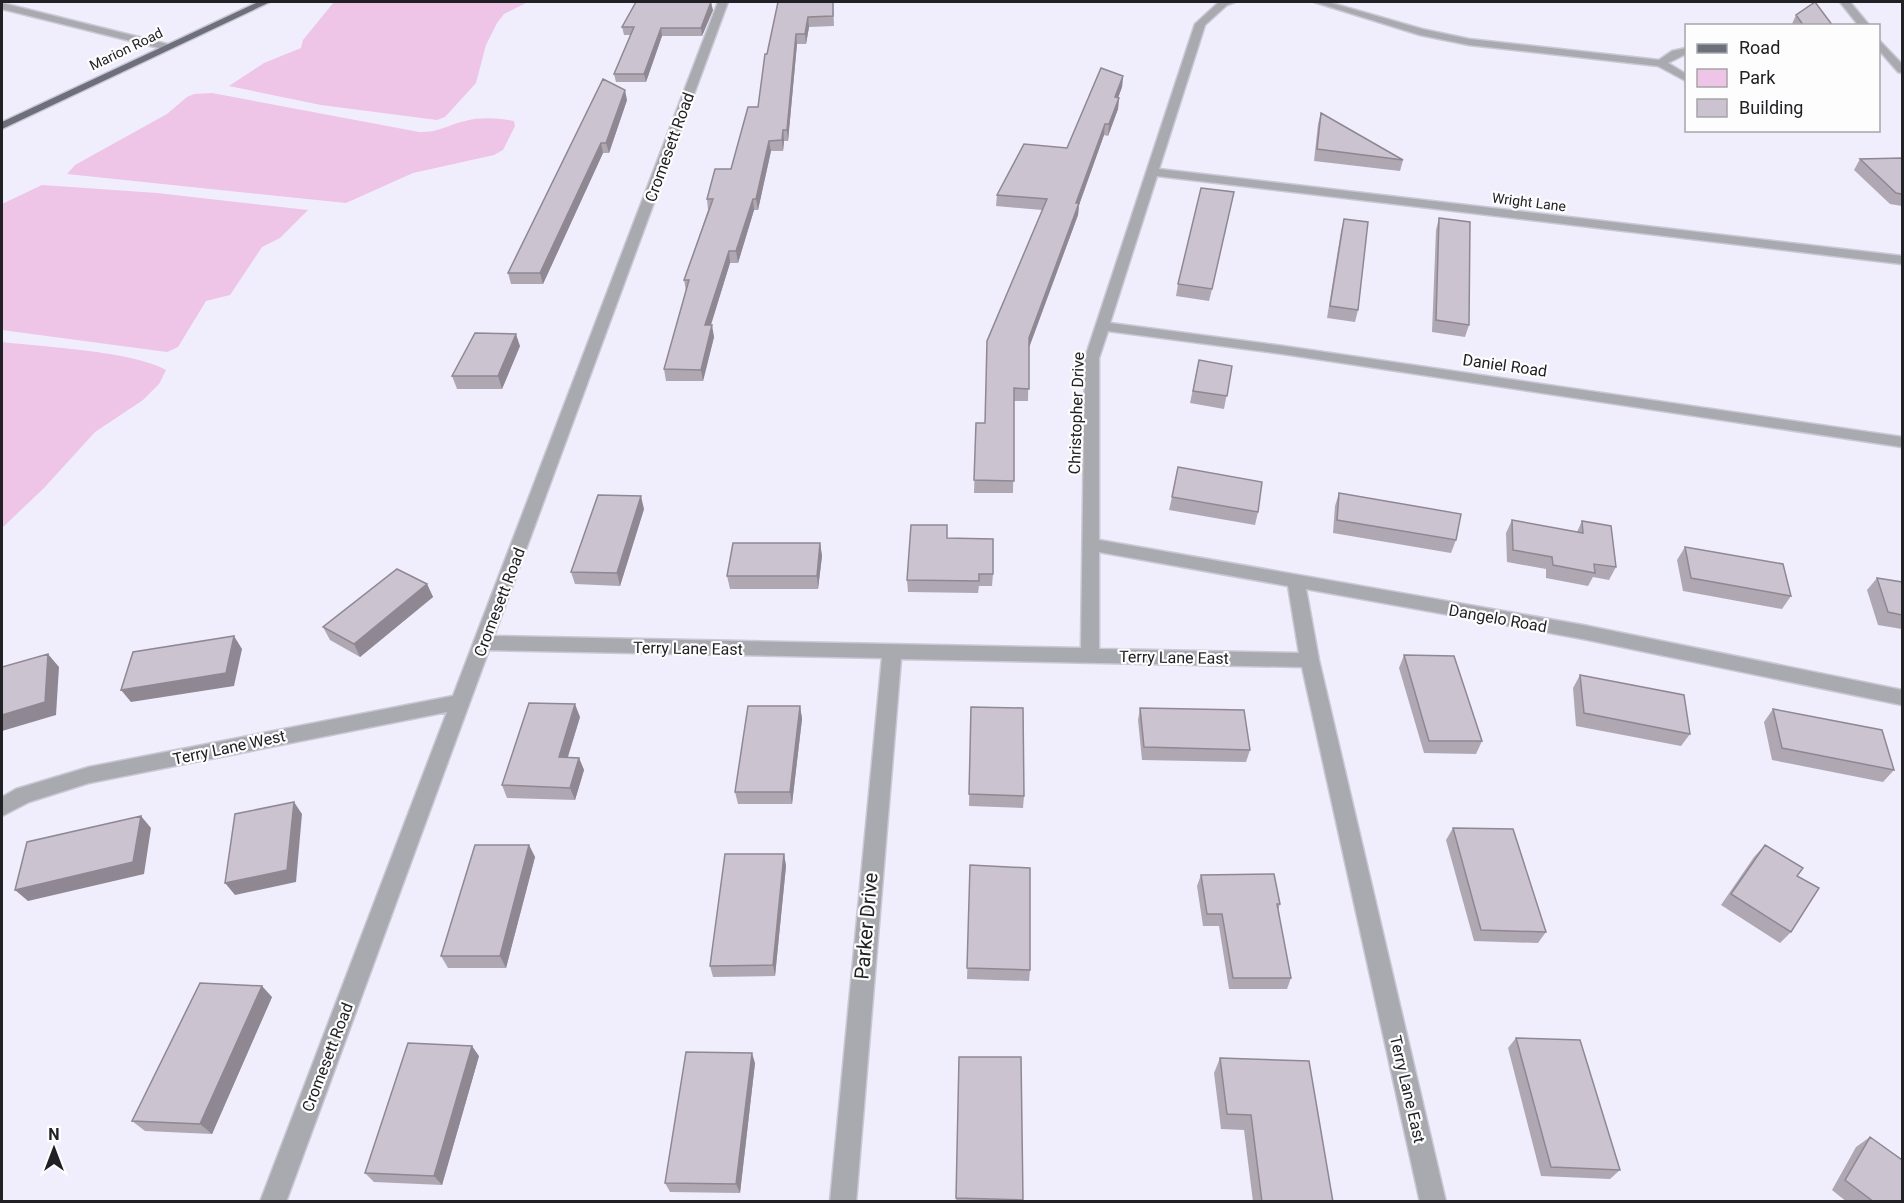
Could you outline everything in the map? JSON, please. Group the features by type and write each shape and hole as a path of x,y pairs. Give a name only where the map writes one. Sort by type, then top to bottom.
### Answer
{"main road":[{"name":"Marion Road","path":"2,126 265,2"}],"street":[{"name":"Cromesett Road","path":"273,1202 723,2"},
{"name":"Christopher Drive","path":"1090,654 1092,358 1200,24 1224,2 1230,2"},
{"path":"1318,2 1420,32 1469,42 1661,63 1685,77"},
{"path":"1845,2 1863,24"},
{"path":"2,6 167,47"},
{"path":"1880,44 1902,70"},
{"path":"1661,63 1676,53 1685,51"},
{"name":"Wright Lane","path":"1152,172 1902,260"},
{"name":"Daniel Road","path":"1101,327 1282,350 1902,442"},
{"name":"Dangelo Road","path":"1092,545 1582,632 1902,697"},
{"path":"1296,583 1310,660"},
{"name":"Terry Lane East","path":"483,643 1310,660 1433,1202"},
{"name":"Parker Drive","path":"843,1202 892,651"},
{"name":"Terry Lane West","path":"2,807 23,795 89,775 461,702"}],"green space":[{"path":"334,2 528,2 504,14 497,23 486,45 476,83 445,117 437,120 321,105 229,86 264,63 301,48 303,40"},
{"path":"212,93 419,132 483,118 514,121 515,126 503,150 494,155 413,173 346,203 67,174 75,165 167,114 187,97 194,94"},
{"path":"42,185 157,193 308,210 280,238 262,247 230,295 206,301 178,347 167,352 2,330 2,204"},
{"path":"2,342 110,354 132,358 166,370 159,384 143,400 95,432 44,488 2,528"}],"building":[{"path":"636,2 711,2 701,28 661,28 644,74 614,74 634,27 622,27"},
{"path":"778,2 833,2 833,16 808,17 805,34 796,34 787,130 783,130 782,140 769,141 756,199 753,199 736,251 729,251 705,325 712,325 701,370 664,369 689,280 684,280 713,199 707,199 715,169 731,169 748,107 758,107 765,54 767,54"},
{"path":"1815,2 1832,24 1803,24 1796,15"},
{"path":"1101,68 1123,76 1115,97 1119,98 1109,124 1105,124 1076,203 1079,203 1029,338 1029,389 1014,388 1014,481 974,480 976,423 985,423 987,341 1047,199 997,195 1024,144 1067,148"},
{"path":"603,79 625,90 606,143 601,143 540,273 508,273"},
{"path":"1321,113 1403,160 1317,149"},
{"path":"1902,158 1902,194 1896,193 1860,159"},
{"path":"1201,188 1234,192 1212,289 1178,284"},
{"path":"1439,218 1470,222 1469,325 1436,320"},
{"path":"1344,219 1368,222 1358,310 1330,306"},
{"path":"475,333 516,334 498,376 452,376"},
{"path":"1199,360 1232,366 1227,396 1193,391"},
{"path":"1178,467 1262,482 1258,512 1172,497"},
{"path":"1339,493 1461,514 1456,540 1337,520"},
{"path":"598,495 641,496 617,573 571,572"},
{"path":"1512,520 1583,533 1582,521 1611,526 1616,567 1594,564 1595,573 1553,565 1552,557 1513,550"},
{"path":"911,525 947,525 947,538 993,539 993,574 979,574 979,581 907,580"},
{"path":"733,543 820,543 817,576 727,576"},
{"path":"1685,547 1783,564 1791,596 1691,578"},
{"path":"397,569 427,584 354,644 323,627"},
{"path":"1877,578 1902,582 1902,615 1888,612"},
{"path":"234,636 226,673 121,690 133,652"},
{"path":"48,654 45,702 2,715 2,667"},
{"path":"1404,655 1454,656 1482,741 1429,741"},
{"path":"1580,675 1684,695 1690,734 1584,713"},
{"path":"529,703 575,704 559,757 579,758 570,788 502,785"},
{"path":"748,706 800,706 790,792 735,792"},
{"path":"971,707 1023,708 1024,796 969,794"},
{"path":"1140,708 1244,710 1250,750 1144,747"},
{"path":"1773,709 1882,730 1894,770 1782,748"},
{"path":"294,802 287,870 225,883 235,814"},
{"path":"141,816 133,862 15,890 27,842"},
{"path":"1453,828 1513,829 1546,932 1481,930"},
{"path":"475,845 529,845 500,956 441,956"},
{"path":"1765,845 1803,868 1797,876 1819,888 1791,932 1731,894"},
{"path":"725,854 784,854 773,965 710,966"},
{"path":"970,865 1030,868 1030,970 967,968"},
{"path":"1274,874 1280,904 1277,904 1291,978 1233,978 1222,914 1207,914 1201,875"},
{"path":"200,983 262,986 200,1124 132,1121"},
{"path":"1516,1038 1580,1040 1620,1170 1551,1167"},
{"path":"408,1043 472,1046 434,1176 365,1173"},
{"path":"686,1052 752,1053 736,1184 665,1183"},
{"path":"959,1057 1021,1057 1023,1200 956,1198"},
{"path":"1220,1058 1309,1061 1333,1202 1262,1202 1251,1115 1227,1114"},
{"path":"1870,1137 1902,1160 1902,1202 1874,1202 1845,1180"}]}
